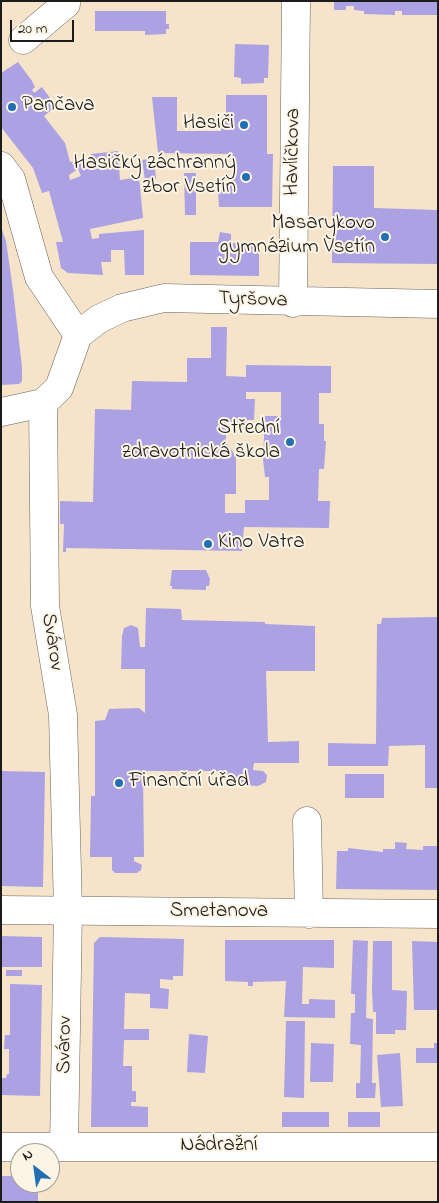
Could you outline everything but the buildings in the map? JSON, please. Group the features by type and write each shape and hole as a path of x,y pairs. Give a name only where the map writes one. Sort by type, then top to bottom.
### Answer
{"street":[{"path":"23,40 66,4 66,1"},
{"name":"Havlíčkova","path":"293,302 296,1"},
{"path":"1,166 11,179 39,277 78,335 59,388 43,403 1,412"},
{"name":"Tyršova","path":"78,335 99,319 122,308 164,298 438,304"},
{"name":"Svárov","path":"43,403 45,606 64,715 68,910 64,1146"},
{"path":"307,821 309,914"},
{"name":"Smetanova","path":"1,910 438,914"},
{"name":"Nádražní","path":"1,1147 438,1147"}],"place":[{"name":"Pančava","path":"12,107"},
{"name":"Hasiči","path":"244,125"},
{"name":"Hasičký záchranný zbor Vsetín","path":"246,177"},
{"name":"Masarykovo gymnázium Vsetín","path":"385,237"},
{"name":"Střední zdravotnická škola","path":"290,442"},
{"name":"Kino Vatra","path":"208,544"},
{"name":"Finanční úřad","path":"119,783"}]}
